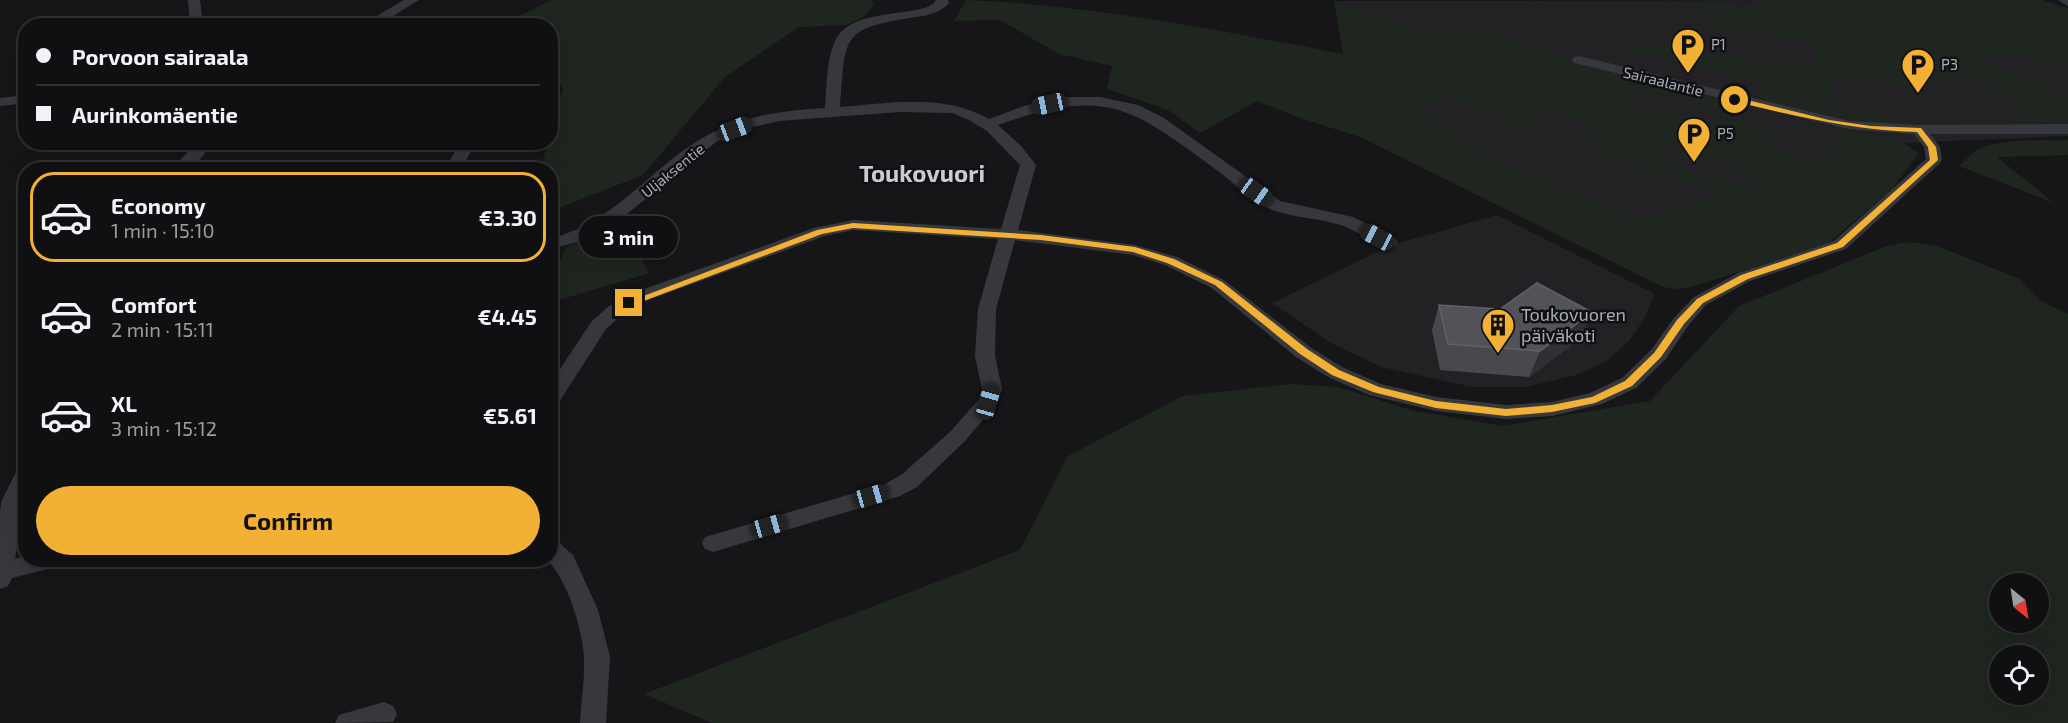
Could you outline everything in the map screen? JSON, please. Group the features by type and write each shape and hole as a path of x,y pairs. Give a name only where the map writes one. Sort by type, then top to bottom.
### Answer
{"street":[{"path":"194,0 196,18"},
{"path":"380,18 413,0"},
{"path":"832,112 842,44 849,32 867,23 933,10 940,7 942,0"},
{"name":"Sairaalantie","path":"1579,60 1829,122 1871,128 2068,129"},
{"path":"0,102 18,100"},
{"path":"988,124 1032,108 1066,100 1100,101 1133,108 1159,121 1274,205 1302,213 1347,221 1389,242"},
{"name":"Uljaksentie","path":"558,241 606,223 628,208 697,149 719,135 770,118 832,112 935,107 964,111 988,124 1018,151 1028,165 1008,236"},
{"path":"558,388 599,325 616,310 642,296 820,232 853,225 1041,237 1135,250 1171,261 1218,284 1304,352 1335,372 1376,390 1436,404 1506,412 1552,409 1595,399 1629,383 1658,355 1681,322 1700,301 1744,277 1840,245 1934,160 1932,147 1919,130"},
{"path":"188,162 200,150"},
{"path":"713,543 892,490 909,481 958,436 988,402 992,389 985,356 987,309 1008,236"},
{"path":"18,490 13,500 1,574 24,567"},
{"path":"558,555 565,562 588,622 597,657 593,723"},
{"path":"348,723 384,714"}],"shaded area":[{"path":"552,0 871,0 874,3 865,16 847,25 799,27 725,77 643,175 558,208 558,162 542,162 546,150 558,150 558,106 563,88 558,82 558,18 514,18"},
{"path":"966,0 1014,3 1155,20 1343,54 1334,1 1420,29 1485,28 1553,55 1634,79 1730,102 1725,117 1763,128 1773,146 1805,157 1835,151 1841,129 1904,143 1919,153 1892,189 1827,244 1691,287 1677,289 1663,287 1360,137 1300,118 1257,101 1200,133 1168,110 1107,89 1112,66 1059,54 1000,20 954,21","holes":["1635,87 1719,108 1716,124 1618,101 1630,99","1453,97 1528,132 1544,124 1526,115 1542,106 1597,130 1580,141 1616,161 1662,179 1727,193 1639,219 1493,159 1419,110","1659,146 1682,146 1763,183 1748,187 1713,173 1702,179 1654,157 1663,150"]},
{"path":"1761,0 2037,0 2068,10 2068,63 2002,55 1972,57 2052,86 2061,95 2068,96 2068,122 1982,123 1975,116 1980,115 1985,120 2030,118 1986,84 1893,85 1838,74 1823,114 1759,98 1762,83 1624,50 1620,56 1602,51 1627,43 1653,42 1819,69 1812,48 1801,40 1719,29 1698,16 1708,3 1760,10"},
{"path":"2042,0 2068,8 2068,136 1904,143 1639,219 1493,159 1418,110 1334,1"},
{"path":"1834,103 1896,122 1955,120 1955,117 1966,120 1968,123 1898,125 1861,122 1833,113"},
{"path":"2022,140 2068,140 2068,155 1997,157 2054,203 1959,166 1977,150 1998,143"},
{"path":"1497,215 1655,294 1643,321 1628,342 1605,362 1573,376 1525,387 1472,387 1381,367 1331,343 1272,303 1392,245"},
{"path":"620,227 650,273 559,300 558,265 566,247"},
{"path":"1907,242 1934,245 2018,278 2041,301 2068,314 2068,723 712,723 644,694 1020,550 1068,456 1183,396 1291,384 1338,387 1411,410 1502,426 1650,401 1739,306 1887,246"}],"building":[{"path":"1537,283 1592,312 1540,351 1448,344 1439,305 1500,309"}],"place":[{"name":"P1","path":"1688,74"},
{"name":"P3","path":"1918,94"},
{"name":"P5","path":"1694,163"},
{"name":"Toukovuoren päiväkoti","path":"1498,354"}],"district":[{"name":"Toukovuori","path":"922,174"}],"route":[{"path":"629,303 642,296 820,232 853,225 1041,237 1135,250 1171,261 1218,284 1250,307 1304,352 1335,372 1376,390 1436,404 1506,412 1552,409 1595,399 1629,383 1658,355 1681,322 1700,301 1744,277 1840,245 1934,160 1932,147 1919,130 1871,128 1829,122 1735,100"}]}
